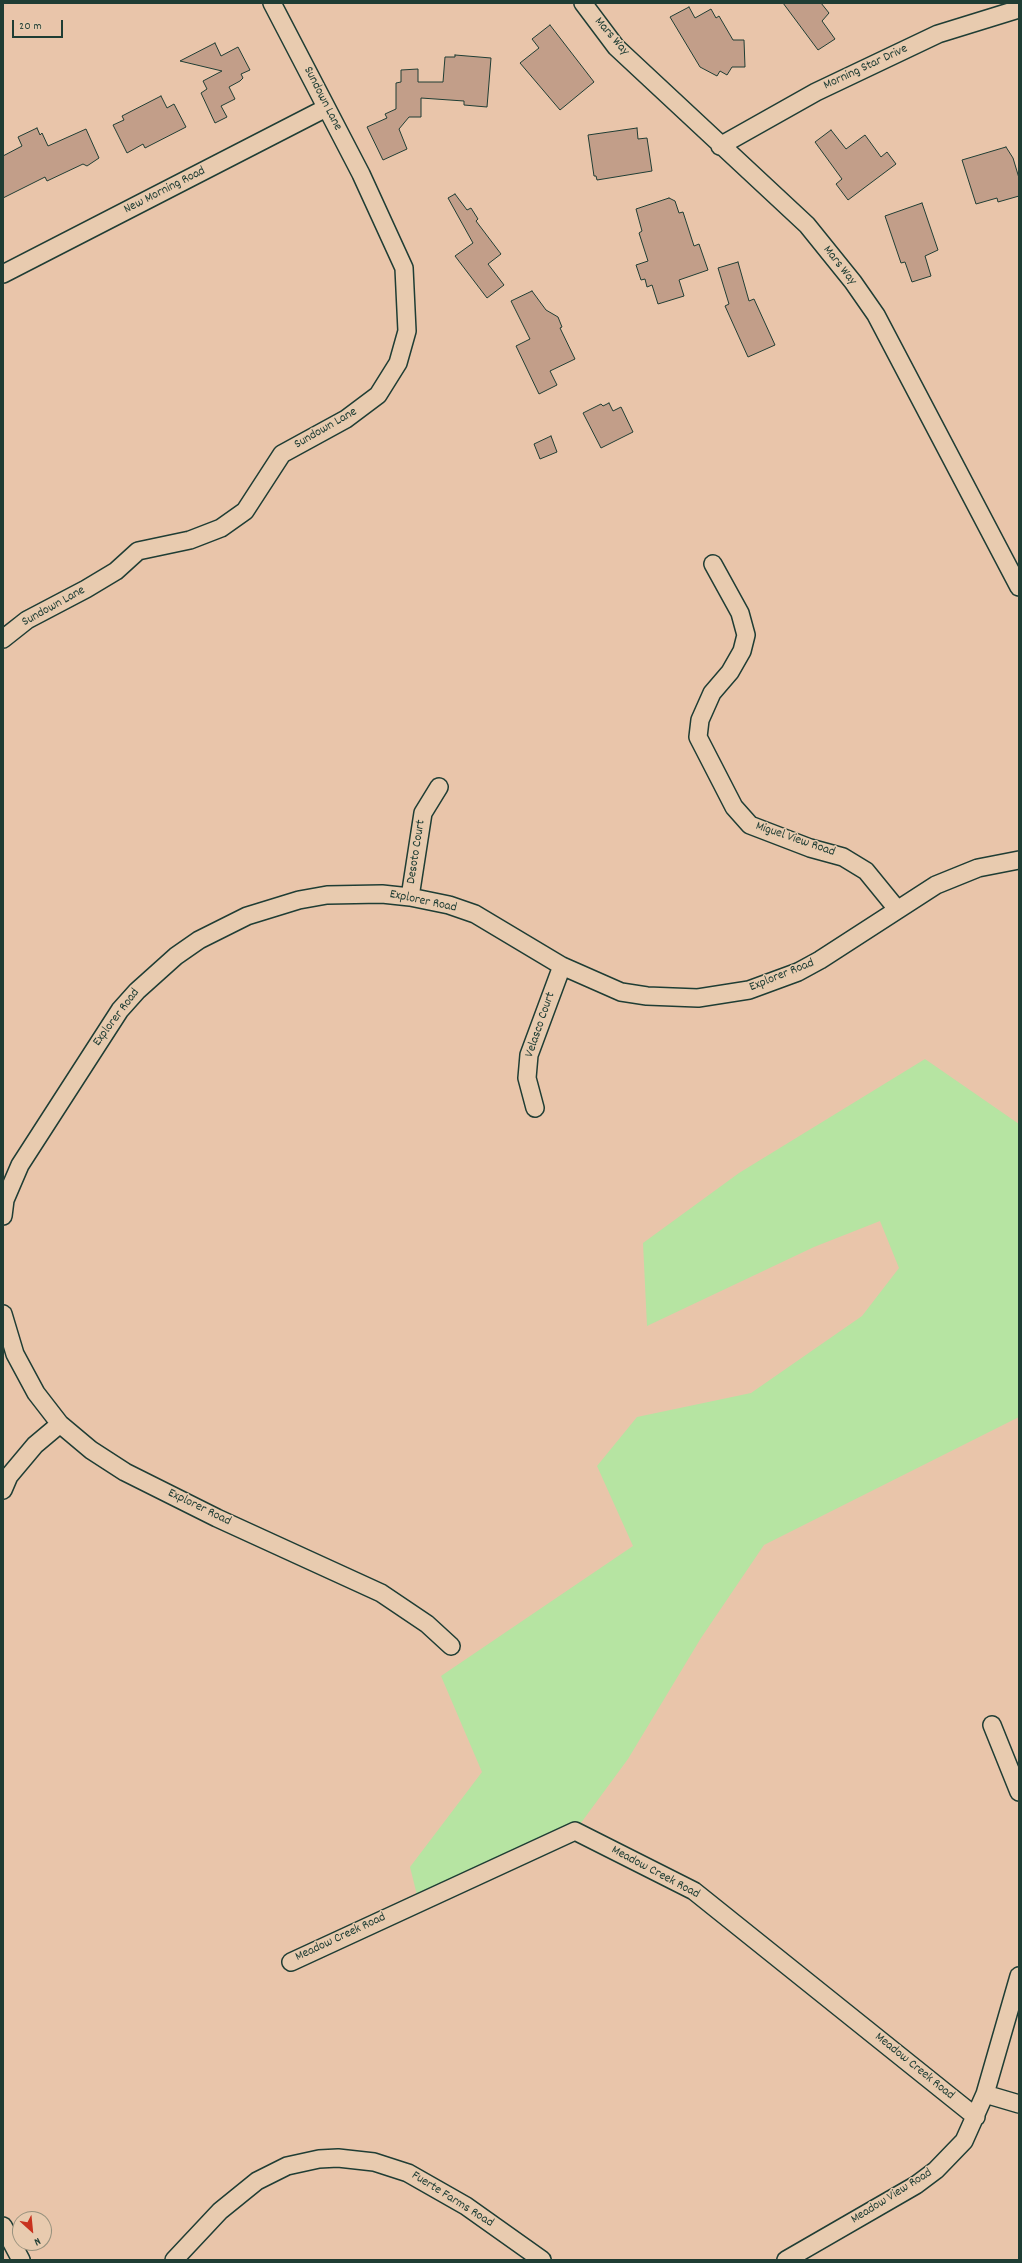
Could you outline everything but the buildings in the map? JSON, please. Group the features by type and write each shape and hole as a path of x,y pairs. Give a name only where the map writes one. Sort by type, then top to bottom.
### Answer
{"street":[{"name":"Sundown Lane","path":"3,639 27,620 86,590 116,571 138,551 190,540 221,528 245,511 282,454 346,419 378,395 398,363 407,331 404,268 361,174 272,3"},
{"name":"Mars Way","path":"583,3 616,46 720,146 807,225 876,315 1019,587"},
{"name":"Morning Star Drive","path":"720,146 816,92 938,34 1019,9"},
{"name":"New Morning Road","path":"3,274 326,108"},
{"name":"Miguel View Road","path":"714,564 740,613 746,635 742,652 730,672 712,693 700,720 698,737 734,807 750,825 810,848 843,857 860,867 866,871 897,909"},
{"name":"Desoto Court","path":"410,897 423,813 439,787"},
{"name":"Explorer Road","path":"4,1205 20,1165 105,1031 137,991 176,956 199,940 247,916 299,900 354,893 410,897 449,905 475,914 562,966 621,992 672,998 724,995 749,990 798,972 820,960 897,909 936,886 978,868 1019,860"},
{"name":"Velasco Court","path":"534,1108 527,1078 529,1055 562,966"},
{"name":"Explorer Road","path":"3,1314 15,1354 26,1376 43,1403 60,1424 90,1450 125,1472 217,1518 381,1593 427,1624 451,1646"},
{"path":"3,1490 9,1476 35,1445 60,1424"},
{"path":"992,1725 1019,1792"},
{"name":"Meadow Creek Road","path":"291,1962 575,1831 694,1891 976,2117"},
{"name":"Meadow View Road","path":"786,2260 916,2185 954,2152 964,2141 985,2094 1019,1976"},
{"path":"985,2094 1019,2104"},
{"name":"Fuerte Farms Road","path":"174,2260 220,2211 257,2181 287,2166 319,2159 338,2158 374,2162 408,2173 466,2206 542,2260"},
{"path":"3,2226 21,2260"}],"green space":[{"path":"925,1059 1019,1124 1019,1417 764,1545 701,1638 628,1759 575,1831 419,1903 410,1867 482,1772 441,1676 633,1546 597,1466 637,1417 751,1393 862,1316 899,1268 880,1221 814,1247 647,1326 643,1243 739,1173"}]}
